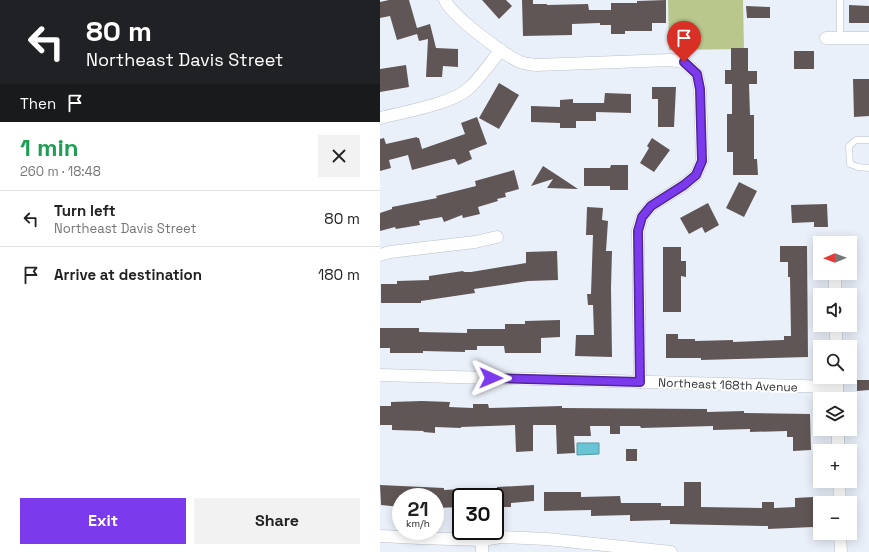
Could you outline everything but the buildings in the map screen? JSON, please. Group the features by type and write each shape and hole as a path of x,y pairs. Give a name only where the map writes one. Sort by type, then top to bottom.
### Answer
{"street":[{"path":"445,0 458,16 501,50 521,62 536,65 670,60 684,62 697,74 700,89 702,161 696,175 684,185 651,206 642,217 638,231 640,382"},
{"path":"826,38 869,38"},
{"path":"380,118 447,101 458,96 469,88 501,50"},
{"path":"380,255 390,252 475,242 497,237"},
{"name":"Northeast 168th Avenue","path":"380,375 837,388"},
{"path":"380,536 452,539"},
{"path":"504,537 548,538 671,552"},
{"path":"482,540 482,552"},
{"path":"840,540 841,552"}],"lane":[{"path":"840,0 840,38"},
{"path":"869,140 856,140 849,146 850,164 858,168 869,168"}],"green space":[{"path":"668,0 743,0 744,49 669,50"}],"water":[{"path":"577,443 599,443 599,454 577,455"}],"route":[{"path":"491,378 640,382 638,231 642,217 651,206 684,185 696,175 702,161 700,89 697,74 684,62"}]}
